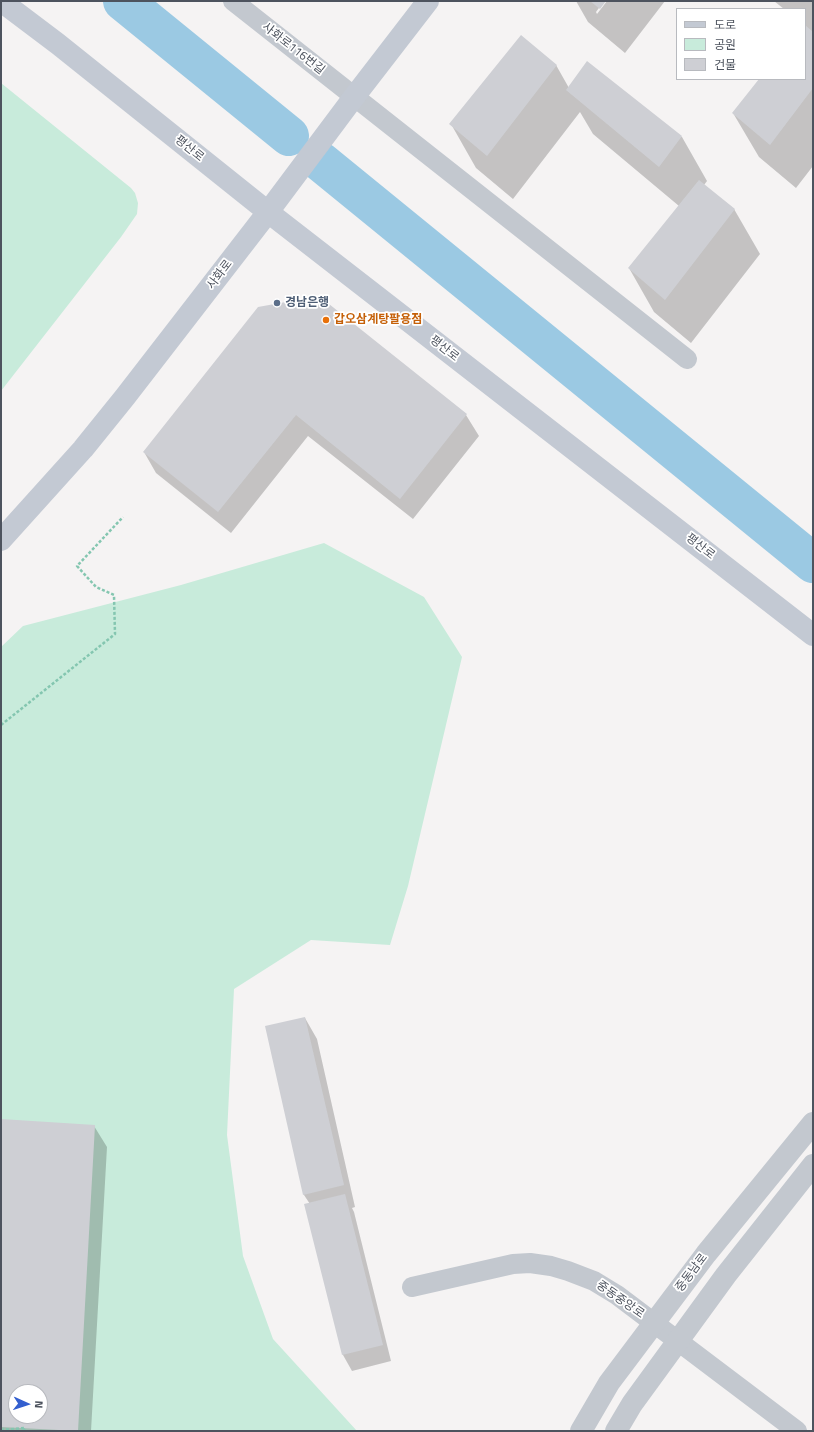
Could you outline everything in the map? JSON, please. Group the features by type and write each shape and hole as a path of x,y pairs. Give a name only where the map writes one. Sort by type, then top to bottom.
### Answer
{"main road":[{"name":"평산로","path":"1,1 64,49 268,212 813,635"},
{"name":"사화로","path":"1,540 83,449 268,212 428,1"}],"street":[{"name":"사화로116번길","path":"233,1 687,359"},
{"name":"중동남로","path":"581,1431 609,1382 706,1254 813,1123"},
{"path":"616,1431 632,1404 726,1275 813,1165"},
{"name":"중동중앙로","path":"412,1287 513,1264 530,1263 551,1266 594,1281 617,1295 653,1324 797,1431"}],"path":[{"path":"1,725 115,634 114,595 96,587 77,566 123,517"},
{"path":"1,1430 24,1430"}],"green space":[{"path":"1,83 131,188 135,193 138,203 137,214 121,237 1,391"},
{"path":"324,543 424,597 462,657 408,886 390,945 311,940 234,989 227,1135 243,1256 273,1339 357,1431 1,1431 1,647 23,626 181,585"}],"building":[{"path":"590,1 606,1 600,9"},
{"path":"806,26 813,32 813,88 770,145 732,113 758,80 806,80"},
{"path":"521,35 557,65 487,156 449,124"},
{"path":"587,61 682,136 659,167 566,90"},
{"path":"699,180 735,209 665,300 628,268"},
{"path":"319,296 467,414 400,499 296,415 218,512 143,452 258,307"},
{"path":"305,1017 344,1185 303,1195 265,1026"},
{"path":"1,1119 95,1125 78,1431 1,1427"},
{"path":"345,1194 383,1345 342,1355 304,1204"}],"waterway":[{"path":"123,1 289,136"},
{"path":"321,162 813,563"}],"place":[{"name":"경남은행","path":"277,303"},
{"name":"갑오삼계탕팔용점","path":"326,320"}]}
